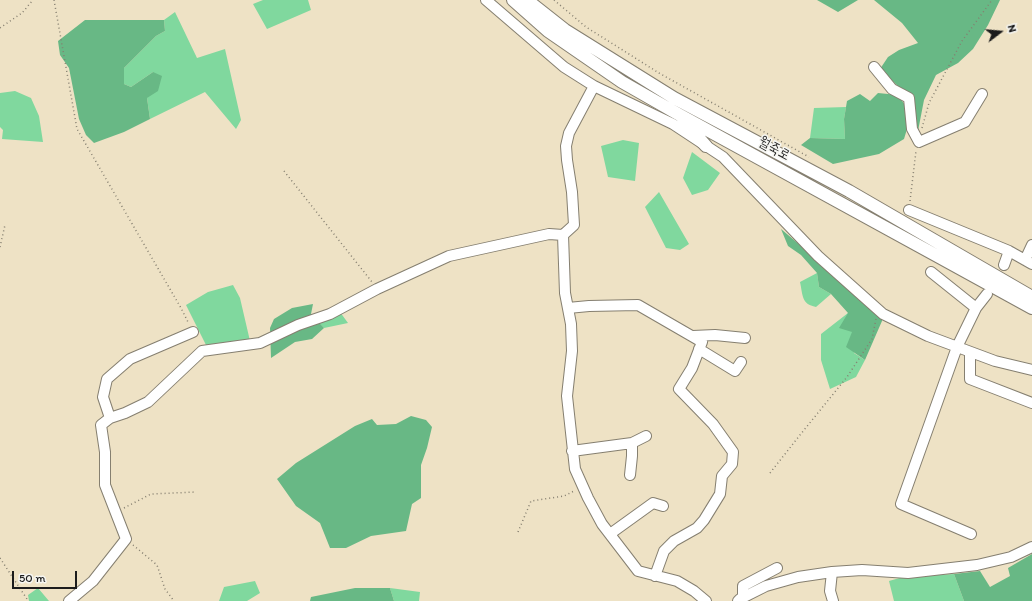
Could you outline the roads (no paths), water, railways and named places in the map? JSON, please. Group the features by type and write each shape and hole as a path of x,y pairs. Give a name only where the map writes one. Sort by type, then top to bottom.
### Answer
{"main road":[{"name":"월죽로","path":"513,0 548,31 622,82 1032,308"},
{"name":"월죽로","path":"527,0 565,30 674,98 849,191 1032,297"},
{"path":"537,0 565,30"},
{"path":"678,114 706,146"}],"street":[{"path":"486,0 564,67 594,86 673,124 723,157 818,256 883,314 928,336 970,352 995,361 1032,370"},
{"path":"874,67 892,89 908,98 912,129 919,142 965,122 982,94"},
{"path":"69,601 92,581 126,539 105,485 105,452 101,425 110,418 125,413 148,402 202,350 260,343 298,325 330,314 377,289 449,256 548,234 563,235 574,225 572,192 566,146 569,133 594,86"},
{"path":"909,210 1009,251 1029,262 1032,246"},
{"path":"563,235 565,293 572,324 572,351 567,396 574,469 602,524 638,571 677,581 694,591 706,601"},
{"path":"1004,266 1009,251"},
{"path":"931,272 976,308"},
{"path":"971,534 901,504 957,347 976,308 987,294"},
{"path":"568,308 638,305 702,342 692,368 679,389 713,424 729,446 733,452 732,464 722,476 720,494 704,520 697,528 674,540 664,552 655,576"},
{"path":"110,418 102,397 107,379 130,359 193,332"},
{"path":"691,336 715,335 745,338"},
{"path":"699,349 735,371 741,362"},
{"path":"970,352 970,379 1032,403"},
{"path":"572,451 632,443 646,436"},
{"path":"630,475 632,443"},
{"path":"610,534 653,503 663,506"},
{"path":"740,599 766,586 798,577 832,572 862,570 908,573 977,565 1011,558 1032,547"},
{"path":"1018,554 1032,551"},
{"path":"740,599 743,586 777,568"},
{"path":"832,572 830,591 833,601"}]}
